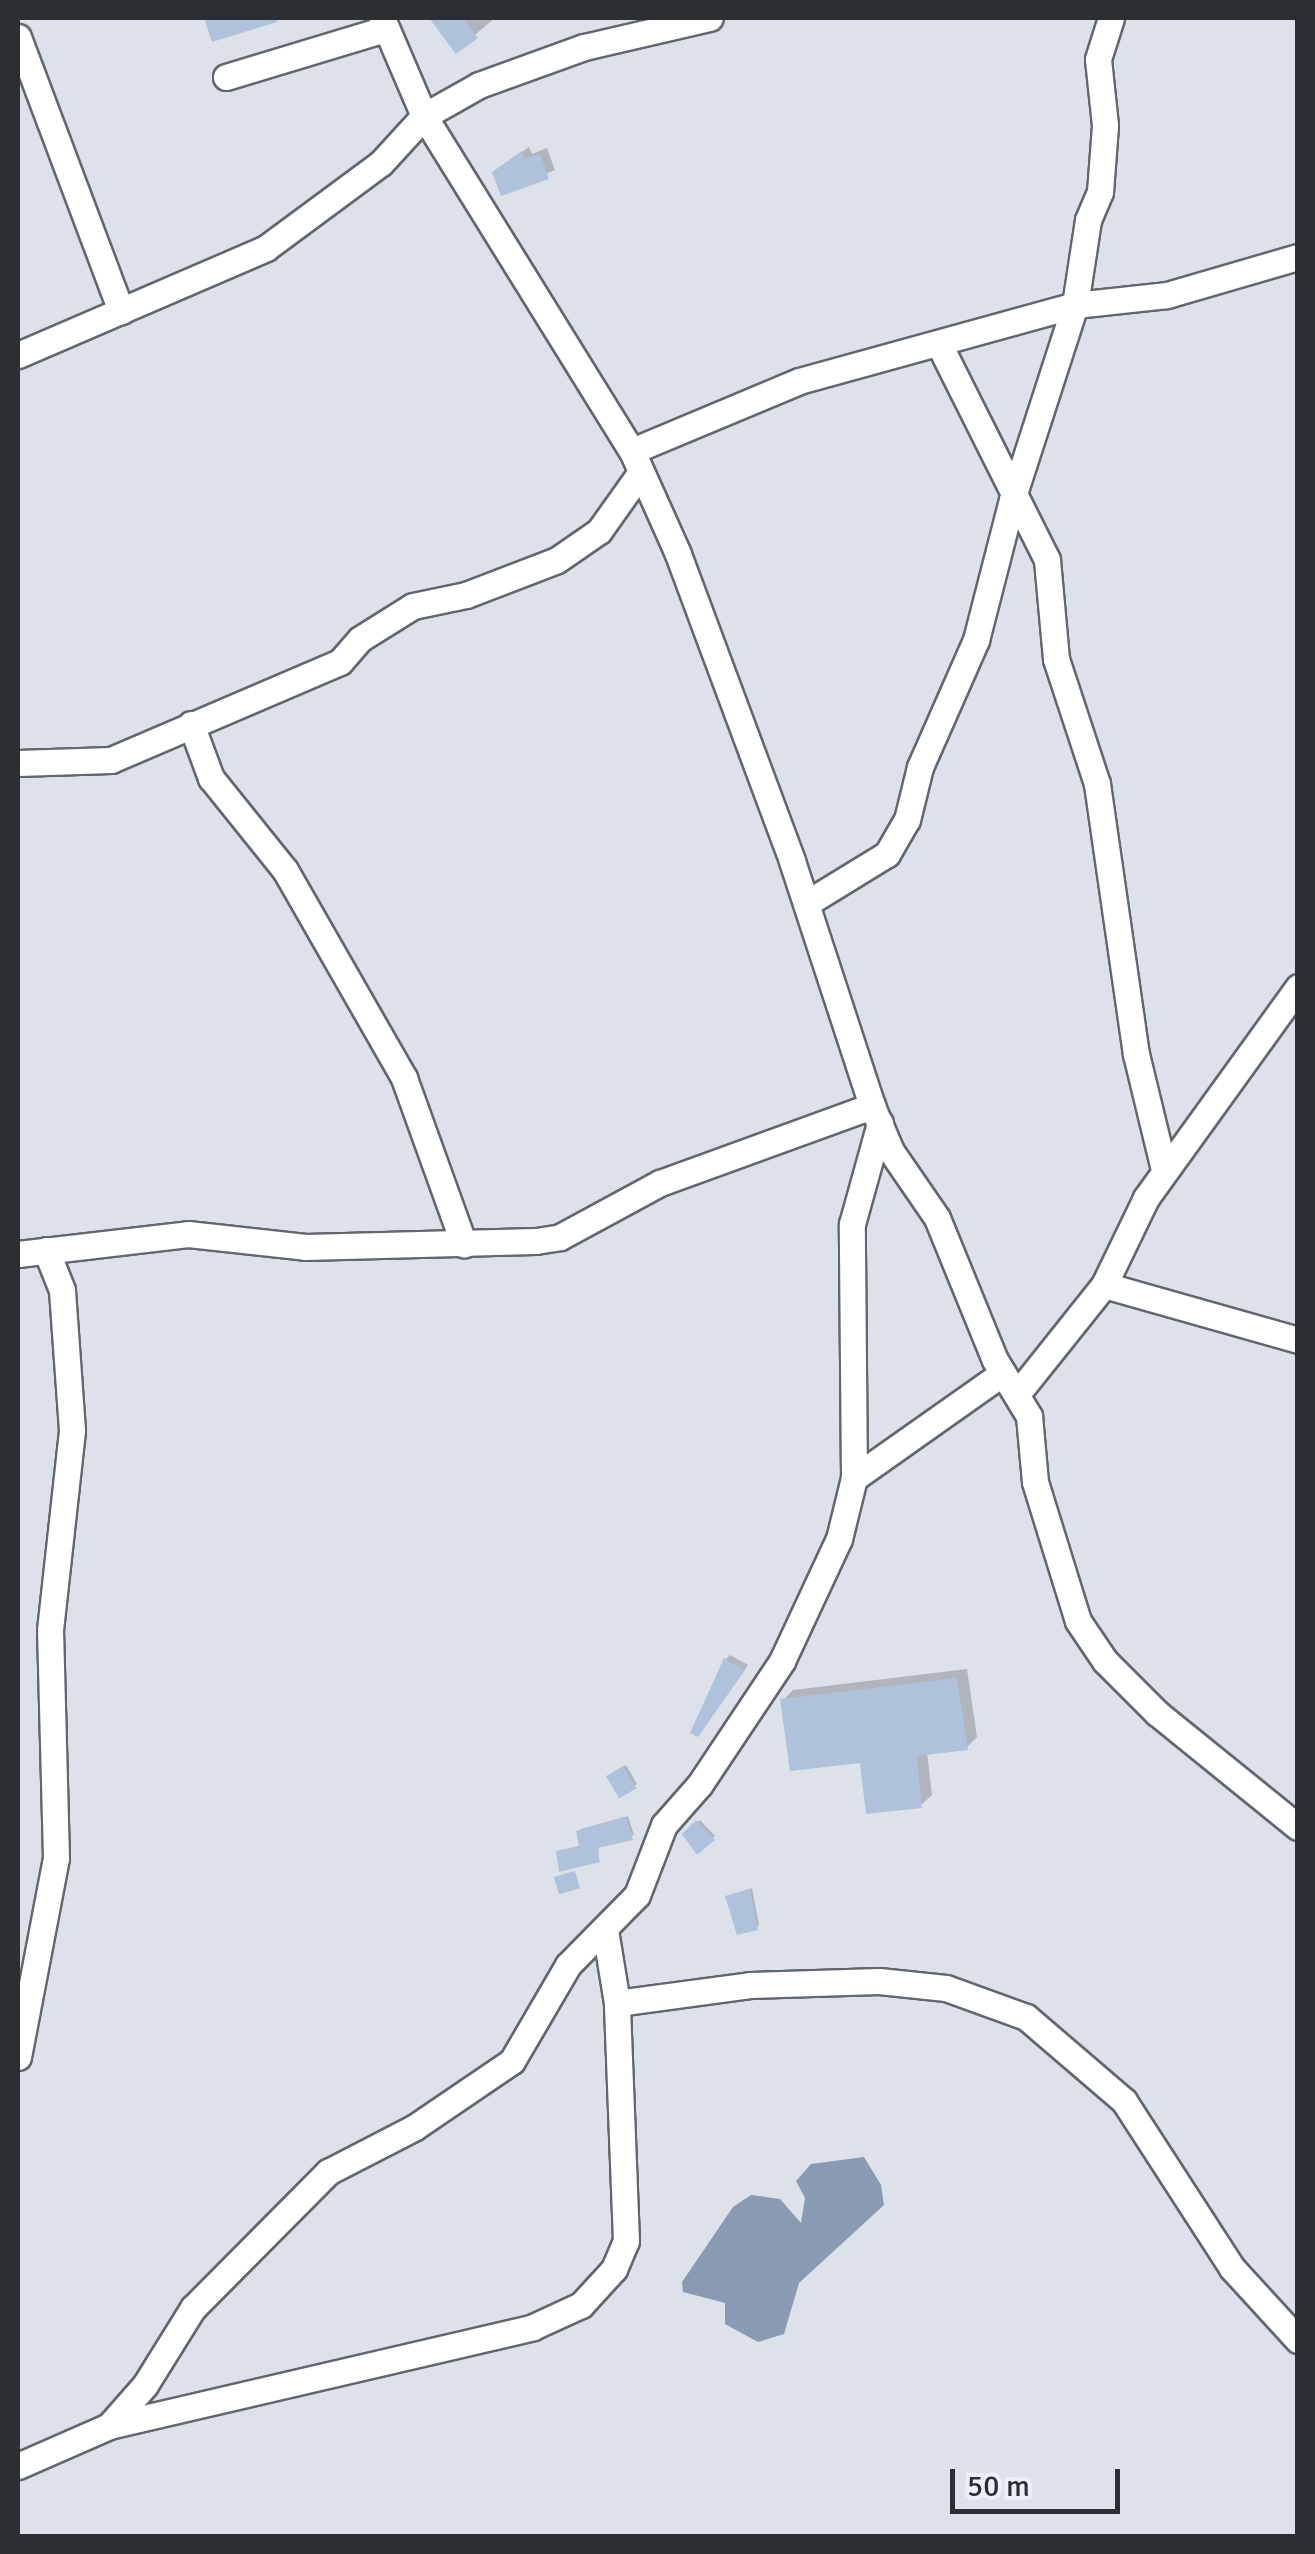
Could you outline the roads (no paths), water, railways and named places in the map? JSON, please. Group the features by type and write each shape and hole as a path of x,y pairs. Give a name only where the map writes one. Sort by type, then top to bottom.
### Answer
{"street":[{"path":"18,355 266,248 381,163 424,116 524,67 643,24 710,18"},
{"path":"807,904 887,854 906,820 920,767 976,640 1012,500 1075,305 1105,159 1098,59 1110,18"},
{"path":"226,77 383,23 424,116 636,462 678,554 807,904 876,1114 937,1218 1010,1384 1029,1416 1035,1482 1078,1621 1105,1661 1157,1712 1298,1827"},
{"path":"18,37 121,312"},
{"path":"18,763 46,757 96,765 340,662 360,638 413,606 466,595 557,560 599,531 636,462 799,381 1075,305 1167,295 1298,257"},
{"path":"938,344 1012,500 1047,560 1056,659 1098,784 1136,1054 1164,1170"},
{"path":"191,724 211,778 284,870 404,1078 464,1245"},
{"path":"854,1478 1010,1384 1104,1285 1164,1170 1298,986"},
{"path":"18,1254 188,1234 305,1248 464,1245 560,1236 660,1183 876,1114"},
{"path":"109,2426 145,2385 193,2308 328,2172 415,2127 512,2061 568,1965 637,1895 664,1825 700,1784 782,1661 839,1539 854,1478 852,1224 876,1114"},
{"path":"18,2057 56,1858 50,1630 72,1430 62,1290 46,1250"},
{"path":"1104,1285 1298,1340"},
{"path":"18,2466 109,2426 532,2327 581,2305 614,2270 626,2241 616,2003 605,1930"},
{"path":"616,2003 750,1986 879,1980 946,1988 1026,2017 1124,2101 1232,2268 1298,2340"}],"water":[{"path":"864,2157 881,2185 884,2205 799,2283 784,2334 758,2342 725,2324 725,2303 683,2292 682,2282 733,2207 751,2195 780,2199 801,2223 805,2198 796,2181 811,2164"}]}
